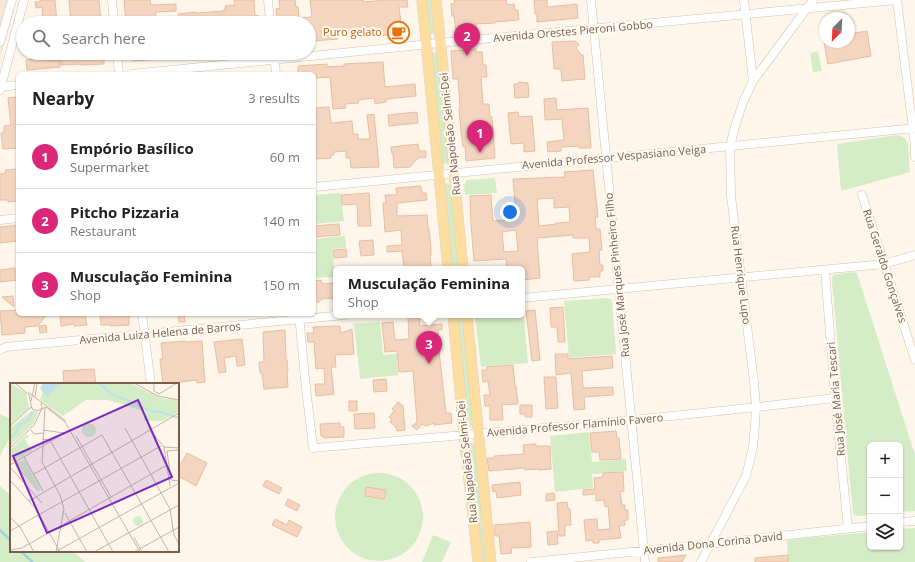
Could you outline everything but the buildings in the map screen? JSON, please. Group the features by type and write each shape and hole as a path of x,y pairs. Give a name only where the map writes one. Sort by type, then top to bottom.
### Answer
{"main road":[{"name":"Rua Napoleão Selmi-Dei","path":"422,0 448,266"},
{"name":"Rua Napoleão Selmi-Dei","path":"436,0 463,266"},
{"name":"Rua Napoleão Selmi-Dei","path":"453,318 478,562"},
{"name":"Rua Napoleão Selmi-Dei","path":"467,318 491,562"}],"street":[{"path":"0,42 12,0"},
{"path":"20,16 24,0"},
{"path":"112,0 113,16"},
{"path":"268,0 269,16"},
{"name":"Rua José Marques Pinheiro Filho","path":"591,0 644,562"},
{"path":"744,0 753,81"},
{"name":"Rua Henrique Lupo","path":"701,562 746,476 756,425 754,382 731,196 730,146 742,106 753,81 813,0"},
{"path":"897,0 914,128 915,157"},
{"name":"Avenida Orestes Pieroni Gobbo","path":"316,53 427,45 897,0"},
{"path":"16,29 0,88 16,85"},
{"path":"118,60 119,72"},
{"name":"Avenida Orestes Pieroni Gobbo","path":"147,72 242,60"},
{"path":"274,60 276,72"},
{"name":"Avenida Professor Vespasiano Veiga","path":"316,187 914,128"},
{"name":"Rua Geraldo Gonçalves","path":"862,195 915,360"},
{"path":"0,220 16,218"},
{"path":"525,298 884,264 915,255"},
{"name":"Rua José Maria Tescari","path":"825,270 835,398 848,528"},
{"path":"142,316 150,383"},
{"name":"Avenida Luiza Helena de Barros","path":"2,347 144,334 300,317 333,316"},
{"name":"Avenida Professor Flamínio Favero","path":"300,317 305,379 314,448 631,420 835,398"},
{"path":"903,522 915,521"},
{"name":"Avenida Dona Corina David","path":"536,562 867,526"}],"shaded area":[{"path":"0,0 16,0 0,58"}],"green space":[{"path":"426,0 432,0 434,34 429,32"},
{"path":"818,51 822,71 813,72 810,53"},
{"path":"432,52 438,57 448,160 445,164 442,163 431,55"},
{"path":"898,135 905,138 908,144 910,172 841,191 837,144"},
{"path":"495,178 497,193 465,195 464,185 467,180"},
{"path":"447,183 450,187 458,266 453,266 445,185"},
{"path":"340,193 344,221 316,224 316,195"},
{"path":"345,236 346,248 332,249 334,266 333,277 316,278 316,239"},
{"path":"852,272 857,273 915,455 915,511 903,512 903,442 867,442 867,515 857,516 853,514 832,282 833,275"},
{"path":"608,298 612,300 616,354 569,358 564,301"},
{"path":"457,318 462,318 473,421 472,427 469,427 467,424"},
{"path":"475,318 524,318 528,363 481,367"},
{"path":"380,322 383,355 397,354 398,375 360,379 354,324"},
{"path":"0,414 10,419 10,437 0,456"},
{"path":"589,432 592,462 626,459 627,471 592,474 593,488 555,492 550,436"},
{"path":"471,443 475,446 487,562 481,562 469,447"},
{"path":"379,473 396,477 410,486 419,500 423,517 419,534 410,548 396,557 379,561 362,557 348,548 339,534 335,517 339,500 348,486 362,477"},
{"path":"0,486 10,495 10,552 74,552 85,562 0,562"},
{"path":"915,528 915,562 788,562 787,540 867,532 867,550 903,550 903,529"},
{"path":"433,535 451,542 442,562 422,562"}],"waterway":[{"path":"0,530 10,540"},
{"path":"22,552 32,562"}],"place":[{"name":"Puro gelato","path":"398,32"},
{"name":"Pitcho Pizzaria","path":"467,56"},
{"name":"Empório Basílico","path":"480,153"},
{"name":"Musculação Feminina","path":"429,364"}]}
